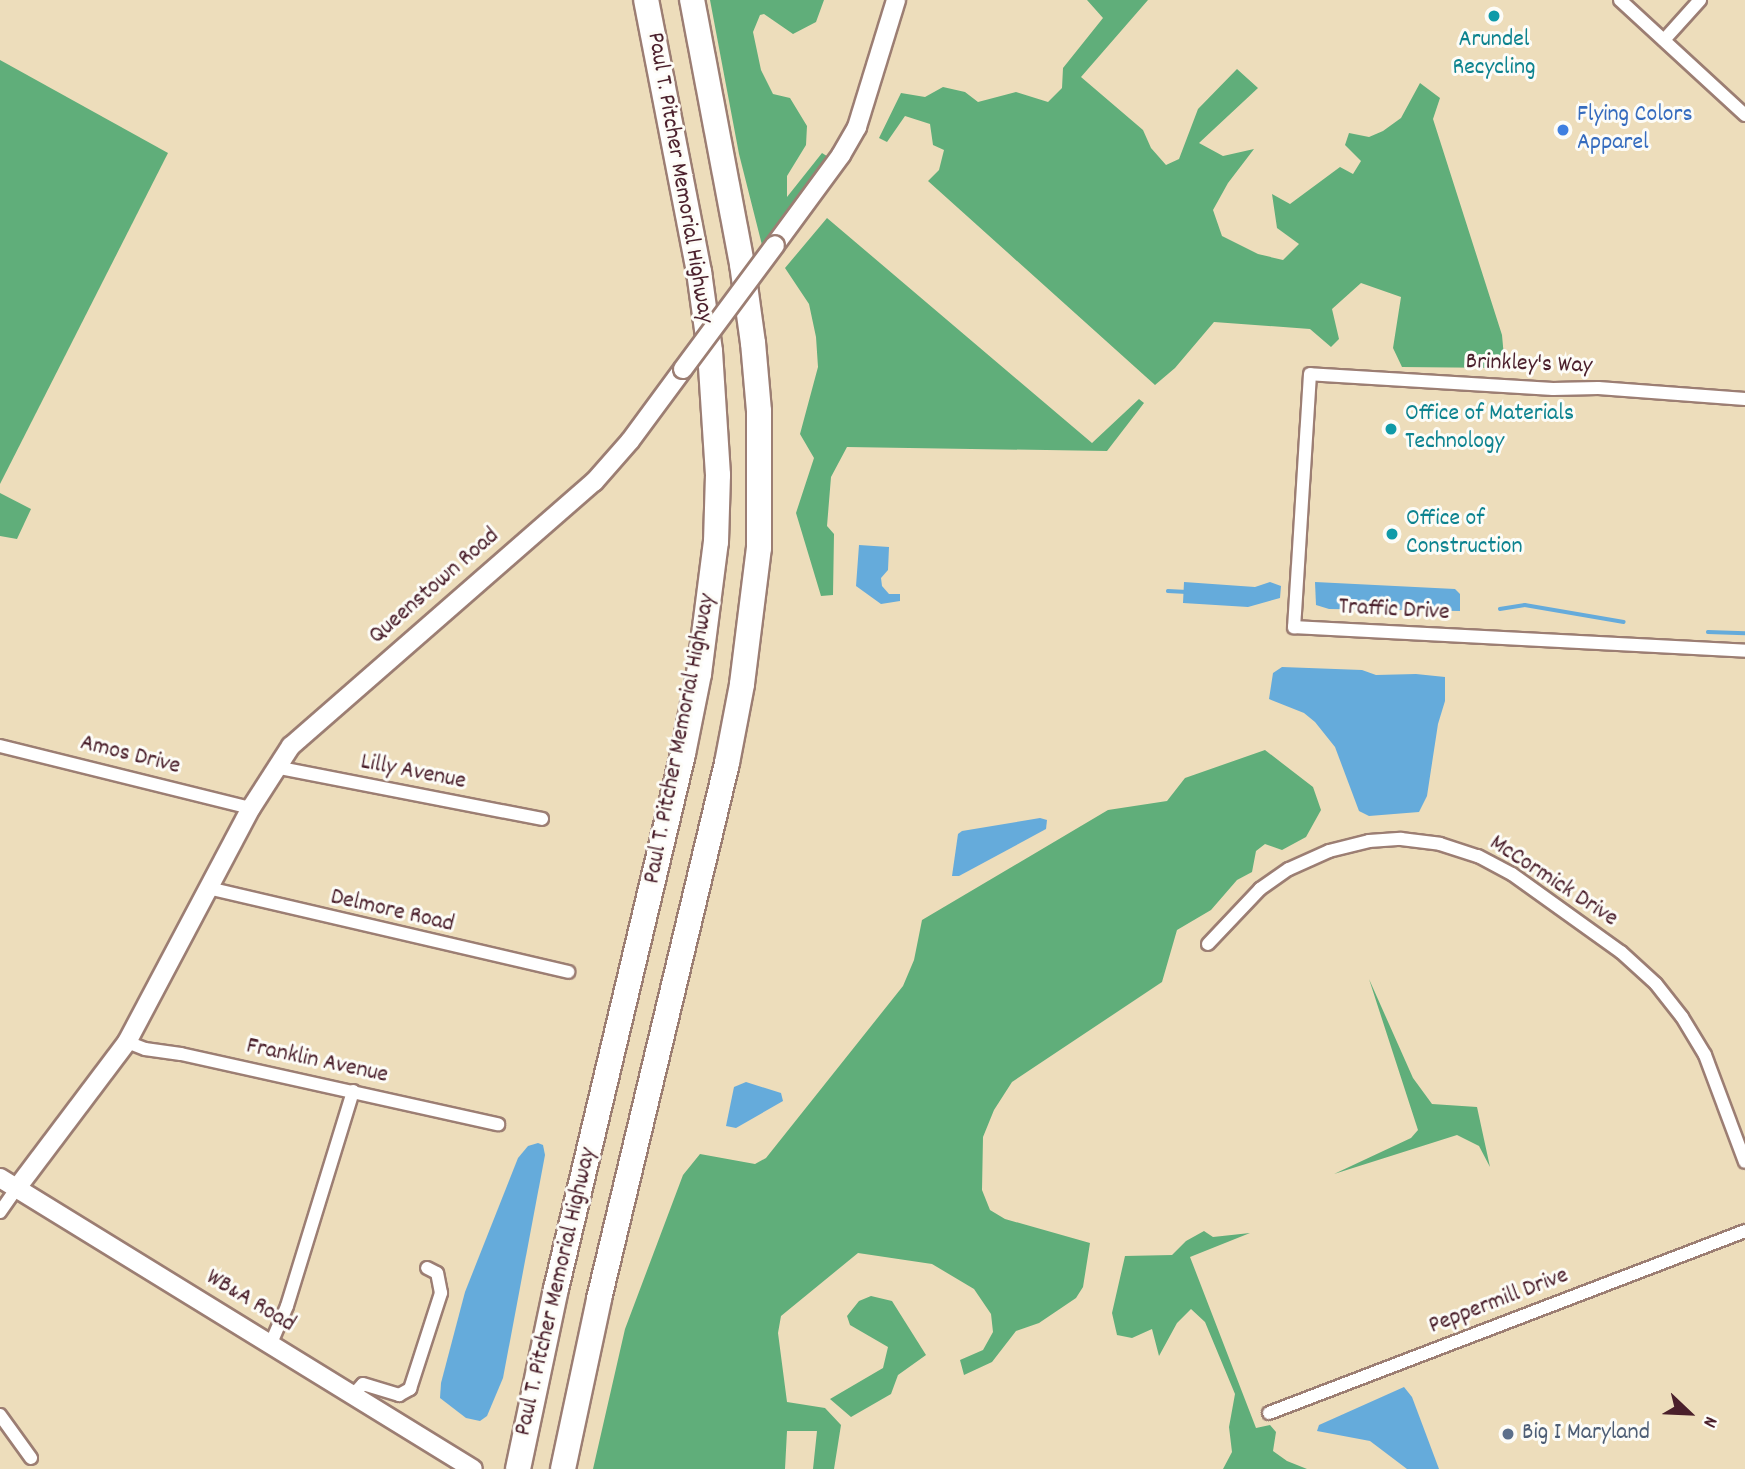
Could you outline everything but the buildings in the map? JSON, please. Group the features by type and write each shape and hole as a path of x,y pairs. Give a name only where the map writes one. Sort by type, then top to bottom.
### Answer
{"highway":[{"name":"Paul T. Pitcher Memorial Highway","path":"518,1469 556,1289 683,754 699,674 716,542 718,475 710,351 699,272 646,0"},
{"name":"Paul T. Pitcher Memorial Highway","path":"563,1469 599,1299 727,763 752,621 759,548 760,411 753,343 742,264 692,0"}],"street":[{"name":"Queenstown Road","path":"0,1212 127,1042 251,808 291,746 594,482 630,441 775,245 835,163 857,127 896,0"},
{"path":"1620,0 1745,116"},
{"path":"1664,40 1700,0"},
{"name":"Brinkley's Way","path":"1310,374 1553,389 1598,388 1745,399"},
{"name":"Traffic Drive","path":"1310,374 1294,627 1745,651"},
{"name":"Amos Drive","path":"0,746 251,808"},
{"name":"Lilly Avenue","path":"275,767 542,819"},
{"name":"McCormick Drive","path":"1208,944 1260,888 1289,869 1329,851 1369,841 1401,839 1440,844 1478,856 1512,874 1599,936 1656,984 1682,1017 1704,1055 1745,1162"},
{"name":"Delmore Road","path":"208,888 568,972"},
{"name":"Franklin Avenue","path":"127,1042 145,1049 353,1091 498,1124"},
{"path":"271,1343 287,1306 353,1091"},
{"name":"WB&A Road","path":"0,1178 473,1469"},
{"name":"Peppermill Drive","path":"1269,1413 1745,1231"},
{"path":"354,1394 363,1384 399,1395 411,1389 441,1293 437,1273 427,1268"},
{"path":"0,1415 31,1458"}],"green space":[{"path":"710,0 824,0 816,22 793,34 764,14 760,15 753,32 761,70 773,94 790,98 807,126 806,145 787,176 787,197 822,153 830,158 762,245 739,154"},
{"path":"1087,0 1148,0 1081,77 1143,130 1151,148 1166,165 1179,159 1198,109 1237,69 1258,88 1199,143 1223,156 1254,149 1228,183 1213,210 1222,236 1258,254 1283,260 1299,244 1277,228 1272,194 1290,204 1340,167 1353,174 1361,161 1345,145 1349,133 1369,137 1383,131 1401,118 1420,83 1440,98 1433,119 1502,335 1505,368 1402,367 1393,348 1401,297 1361,283 1332,309 1339,339 1331,347 1310,329 1214,322 1175,368 1155,385 928,181 939,170 944,150 933,145 930,124 905,116 887,142 879,138 901,93 925,97 943,87 965,92 978,102 1016,92 1048,102 1062,88 1063,68 1103,18"},
{"path":"0,60 168,153 0,484"},
{"path":"827,218 1092,443 1139,399 1144,403 1107,451 847,447 831,477 827,526 834,534 833,595 821,596 796,513 814,458 800,434 818,367 816,337 809,304 785,268"},
{"path":"0,493 31,509 17,539 0,536"},
{"path":"1265,750 1313,787 1321,810 1306,837 1282,850 1265,844 1256,851 1252,872 1237,880 1211,910 1177,930 1162,982 1012,1082 994,1110 983,1137 982,1190 990,1210 1005,1219 1090,1243 1083,1287 1076,1298 1039,1323 1016,1331 992,1362 964,1375 960,1360 983,1350 993,1332 991,1314 974,1289 932,1264 858,1253 781,1316 778,1333 787,1402 825,1408 841,1425 834,1469 813,1469 817,1431 787,1431 785,1469 593,1469 625,1329 683,1175 700,1154 755,1164 766,1158 903,986 914,960 922,920 1108,810 1167,801 1185,778"},
{"path":"1369,979 1413,1078 1432,1104 1477,1107 1490,1167 1479,1146 1457,1135 1334,1174 1411,1138 1418,1130"},
{"path":"1204,1231 1213,1237 1250,1233 1190,1257 1256,1428 1270,1425 1276,1432 1273,1451 1287,1461 1307,1469 1223,1469 1232,1452 1229,1427 1235,1394 1205,1322 1191,1309 1177,1323 1159,1356 1152,1329 1132,1338 1117,1335 1112,1313 1125,1256 1172,1255 1186,1241"},
{"path":"871,1296 892,1301 926,1355 898,1375 891,1394 851,1417 830,1399 883,1368 888,1347 850,1325 847,1316 859,1301"}],"water":[{"path":"859,545 889,547 888,570 881,578 882,586 889,594 900,594 900,601 881,604 856,586"},
{"path":"1184,582 1255,587 1270,582 1281,586 1280,598 1248,607 1183,603"},
{"path":"1315,582 1455,589 1460,594 1460,611 1329,609 1316,605"},
{"path":"1282,667 1362,670 1376,675 1416,674 1445,677 1445,701 1438,724 1427,796 1419,812 1369,816 1359,811 1335,747 1315,722 1304,713 1269,699 1273,673"},
{"path":"1040,818 1047,820 1046,829 959,876 952,876 958,834 962,831"},
{"path":"746,1082 781,1093 783,1101 736,1128 726,1126 734,1087"},
{"path":"538,1143 543,1145 545,1155 503,1378 487,1416 480,1421 466,1418 440,1398 441,1383 465,1292 518,1158 528,1146"},
{"path":"1404,1387 1412,1397 1439,1469 1407,1469 1370,1441 1317,1431 1319,1425"}],"waterway":[{"path":"1168,591 1187,592"},
{"path":"1500,609 1525,605 1624,622"},
{"path":"1708,632 1745,633"}],"place":[{"name":"Arundel Recycling","path":"1494,16"},
{"name":"Flying Colors Apparel","path":"1563,130"},
{"name":"Office of Materials Technology","path":"1391,429"},
{"name":"Office of Construction","path":"1392,534"},
{"name":"Big I Maryland","path":"1508,1434"}]}
